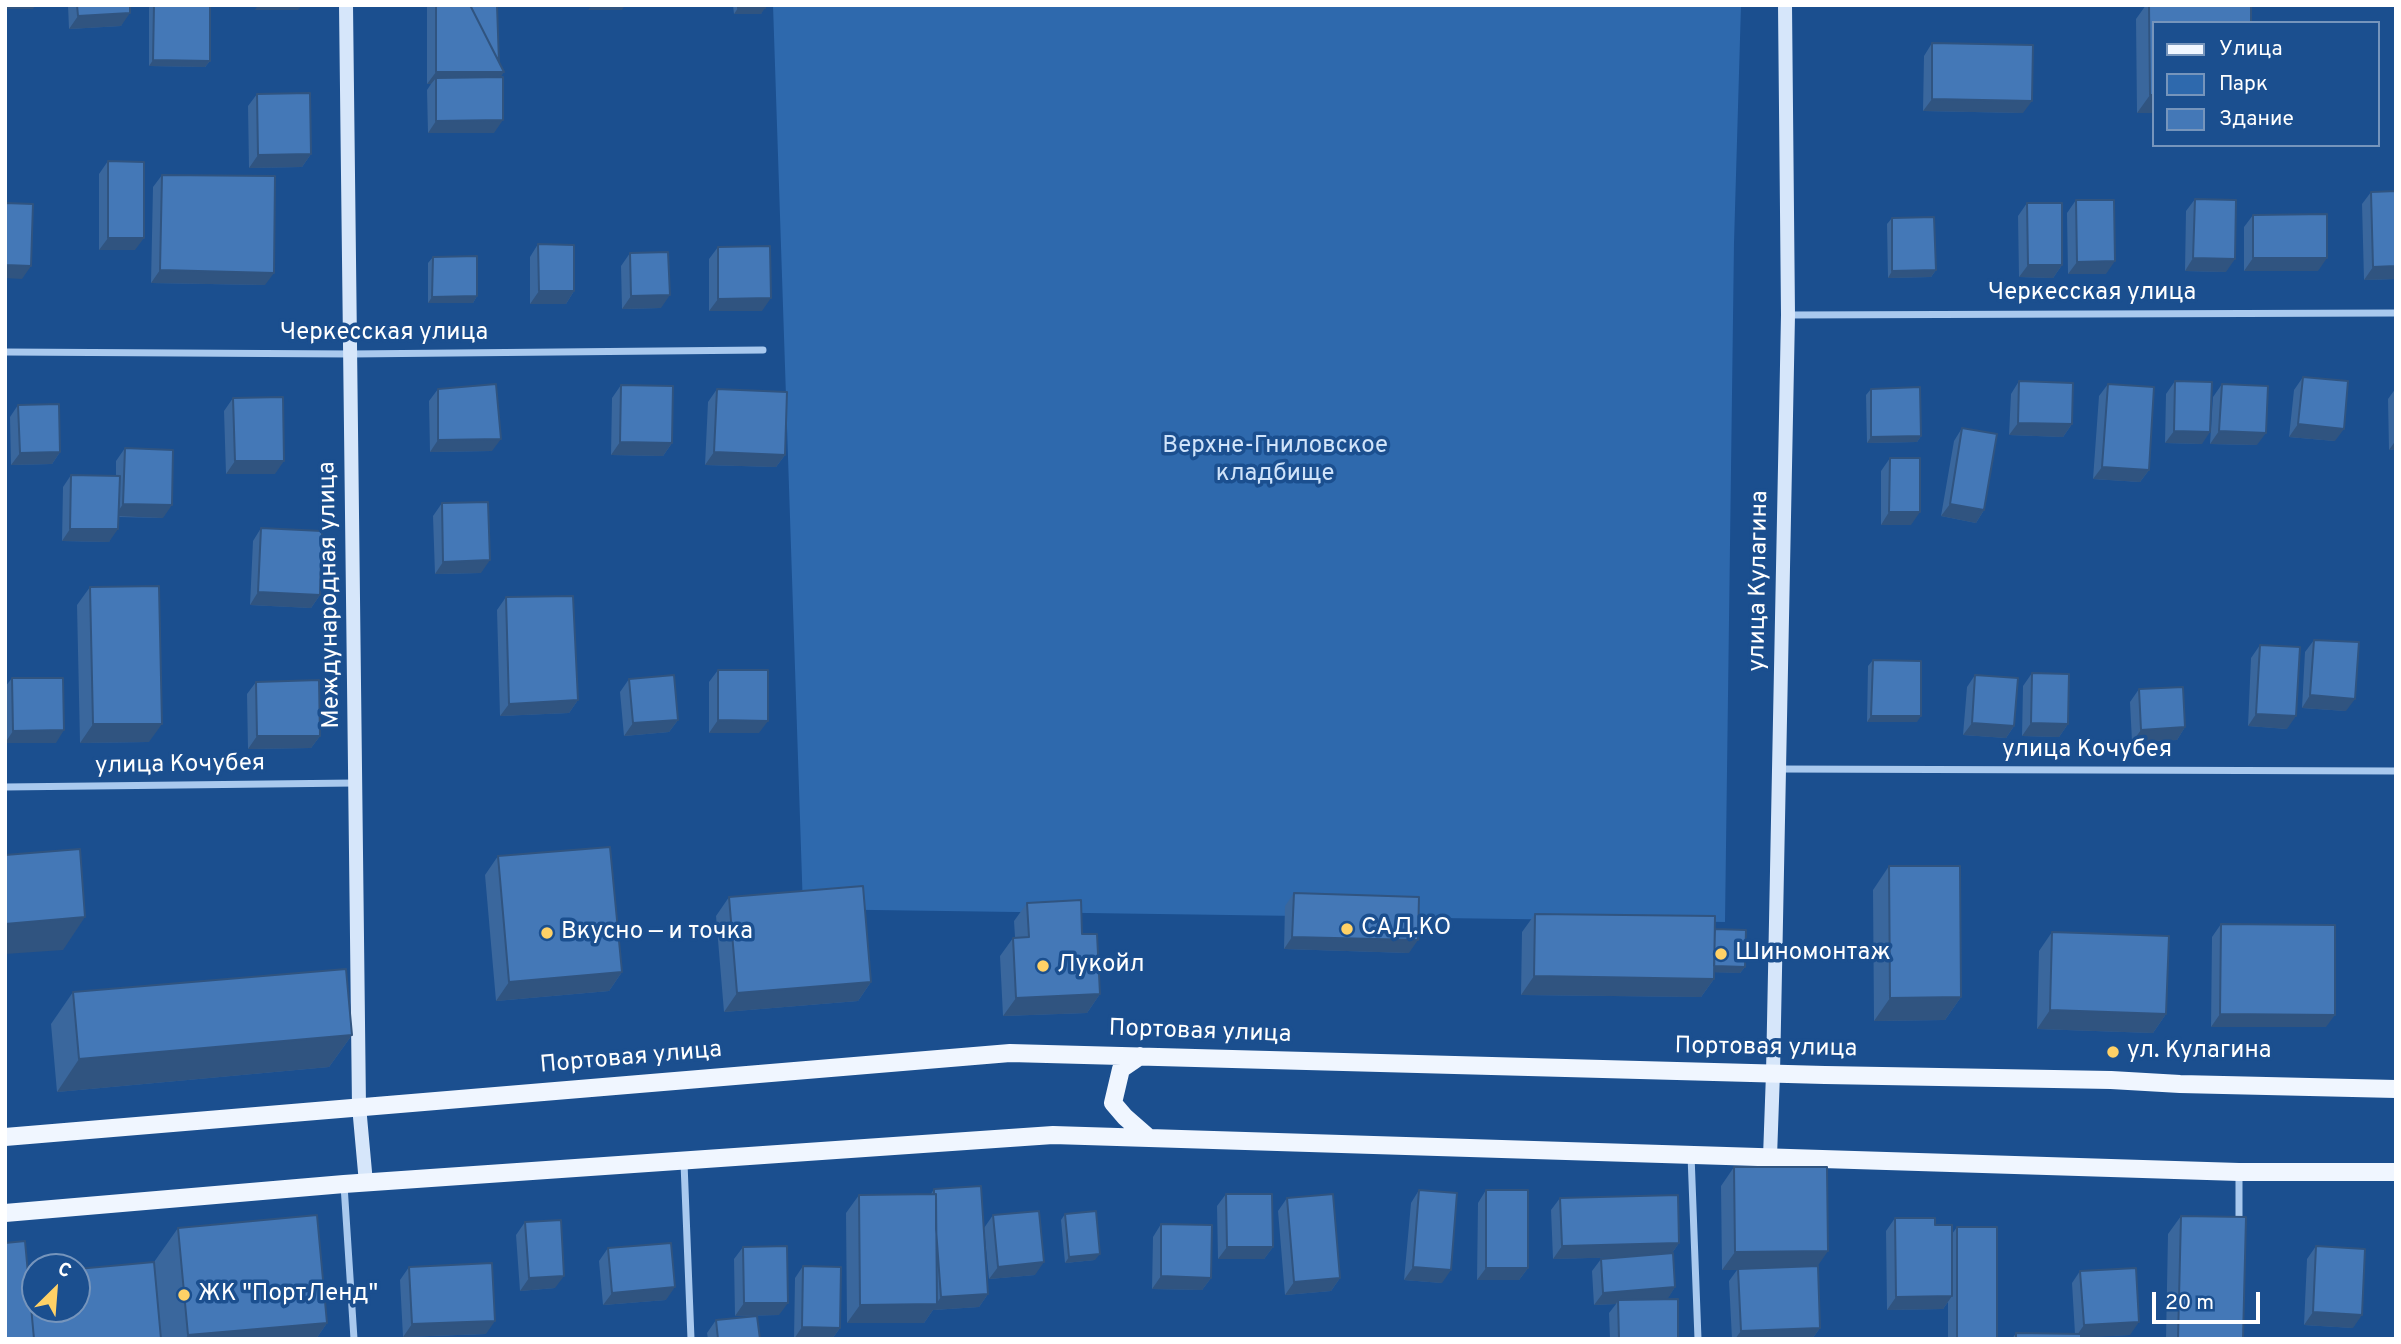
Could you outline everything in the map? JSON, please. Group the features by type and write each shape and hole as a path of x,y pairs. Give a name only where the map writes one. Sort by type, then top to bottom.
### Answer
{"main road":[{"name":"Международная улица","path":"346,5 359,1106 366,1183"},
{"name":"улица Кулагина","path":"1770,1157 1788,315 1786,5"},
{"name":"Портовая улица","path":"5,1136 1010,1053 2396,1089"},
{"path":"1140,1056 1121,1069 1113,1103 1149,1138"},
{"path":"5,1213 344,1184 1053,1135 2239,1172 2396,1172"}],"street":[{"name":"Черкесская улица","path":"1788,315 2396,313"},
{"name":"Черкесская улица","path":"5,352 351,354 763,350"},
{"name":"улица Кочубея","path":"1779,769 2396,771"},
{"name":"улица Кочубея","path":"5,788 356,783"},
{"path":"1691,1155 1699,1339"},
{"path":"684,1162 691,1339"},
{"path":"2239,1172 2239,1227"},
{"path":"344,1184 354,1339"}],"green space":[{"name":"Верхне-Гниловское кладбище","path":"773,5 1741,5 1734,243 1725,922 803,909"}],"building":[{"path":"77,5 130,5 130,13 78,16"},
{"path":"154,5 210,5 210,61 153,60"},
{"path":"436,5 470,5 504,72 436,72"},
{"path":"470,5 497,5 499,62"},
{"path":"738,5 765,5 765,8 738,8"},
{"path":"2149,5 2251,5 2251,21 2152,21 2150,95"},
{"path":"1932,43 2033,45 2032,101 1932,99"},
{"path":"503,77 503,120 436,121 436,78"},
{"path":"310,93 311,154 258,155 257,94"},
{"path":"108,161 144,162 144,238 108,238"},
{"path":"162,175 275,176 274,273 160,270"},
{"path":"2396,191 2396,266 2373,267 2371,192"},
{"path":"2195,199 2236,200 2235,259 2193,258"},
{"path":"2076,200 2114,200 2115,261 2077,262"},
{"path":"5,203 33,204 31,266 5,265"},
{"path":"2027,203 2062,203 2062,265 2028,265"},
{"path":"2327,214 2327,258 2253,258 2253,215"},
{"path":"1934,217 1936,270 1892,271 1892,218"},
{"path":"538,244 574,245 574,291 539,291"},
{"path":"770,246 771,298 718,299 718,247"},
{"path":"668,252 670,295 631,296 630,253"},
{"path":"477,256 477,296 432,297 433,257"},
{"path":"2303,377 2348,381 2344,429 2298,424"},
{"path":"2019,381 2073,383 2072,424 2018,423"},
{"path":"2175,381 2212,382 2210,432 2174,431"},
{"path":"496,384 501,439 438,440 438,389"},
{"path":"2108,384 2154,387 2149,470 2102,467"},
{"path":"2222,384 2268,386 2266,433 2219,431"},
{"path":"621,385 673,386 672,443 620,442"},
{"path":"1920,387 1921,436 1871,437 1871,389"},
{"path":"717,389 787,392 785,455 714,452"},
{"path":"283,397 284,461 235,461 233,398"},
{"path":"59,404 60,452 20,453 18,405"},
{"path":"1962,428 1997,434 1984,510 1950,504"},
{"path":"125,448 173,450 172,505 123,504"},
{"path":"1890,458 1920,458 1920,512 1889,512"},
{"path":"71,475 120,476 118,529 70,529"},
{"path":"488,502 490,560 443,562 442,503"},
{"path":"261,528 322,531 320,595 258,592"},
{"path":"159,586 162,724 93,724 90,587"},
{"path":"573,596 578,700 509,704 506,597"},
{"path":"2314,640 2359,642 2355,699 2310,695"},
{"path":"2260,645 2300,647 2296,716 2256,714"},
{"path":"1873,660 1921,661 1921,716 1871,716"},
{"path":"718,670 768,670 768,721 718,720"},
{"path":"2032,673 2069,674 2068,724 2031,723"},
{"path":"674,675 678,720 633,723 629,679"},
{"path":"1975,675 2018,678 2014,726 1972,723"},
{"path":"12,678 63,678 64,730 13,731"},
{"path":"319,680 320,736 257,736 256,682"},
{"path":"2183,687 2185,727 2141,730 2139,689"},
{"name":"Вкусно — и точка","path":"610,847 622,972 509,982 498,856"},
{"path":"80,849 85,917 5,924 5,855"},
{"path":"1889,866 1960,866 1961,997 1890,998"},
{"path":"863,886 871,982 737,993 729,897"},
{"name":"САД.КО","path":"1294,893 1419,897 1418,940 1292,937"},
{"name":"Лукойл","path":"1081,900 1082,934 1097,934 1100,994 1016,998 1013,938 1029,937 1027,903"},
{"path":"1535,914 1715,916 1714,979 1534,976"},
{"path":"2221,924 2335,925 2335,1015 2220,1014"},
{"path":"1715,929 1746,930 1745,967 1714,966"},
{"path":"2052,932 2169,936 2166,1014 2050,1010"},
{"path":"346,969 352,1035 79,1059 73,992"},
{"path":"1734,1167 1827,1167 1828,1251 1735,1252"},
{"path":"981,1186 988,1294 941,1297 934,1189"},
{"path":"1419,1190 1457,1193 1451,1270 1413,1267"},
{"path":"1486,1190 1528,1190 1528,1268 1486,1268"},
{"path":"936,1194 937,1304 860,1305 859,1195"},
{"path":"1226,1194 1272,1194 1273,1247 1227,1247"},
{"path":"1333,1194 1340,1278 1294,1282 1287,1198"},
{"path":"1678,1195 1679,1243 1562,1246 1560,1198"},
{"path":"1039,1211 1044,1262 998,1267 993,1215"},
{"path":"1096,1211 1100,1254 1069,1257 1065,1214"},
{"path":"317,1215 327,1323 188,1335 178,1228"},
{"path":"2181,1216 2246,1217 2243,1339 2178,1339"},
{"path":"1895,1218 1935,1218 1935,1225 1952,1225 1952,1296 1896,1297"},
{"path":"561,1220 564,1276 529,1278 525,1222"},
{"path":"1161,1224 1212,1225 1211,1278 1161,1276"},
{"path":"1957,1227 1997,1227 1997,1339 1957,1339"},
{"path":"25,1241 26,1253 21,1253 21,1323 33,1323 34,1339 5,1339 5,1243"},
{"path":"671,1243 675,1287 612,1293 608,1248"},
{"path":"787,1246 788,1303 744,1303 743,1247"},
{"path":"2316,1246 2365,1249 2362,1315 2313,1312"},
{"path":"1673,1253 1675,1287 1603,1293 1601,1259"},
{"path":"154,1262 161,1339 34,1339 33,1323 91,1323 91,1268"},
{"path":"492,1263 495,1321 412,1324 409,1267"},
{"path":"803,1266 841,1267 840,1328 802,1327"},
{"path":"1818,1266 1820,1328 1741,1331 1738,1269"},
{"path":"2136,1268 2139,1322 2084,1325 2080,1271"},
{"path":"1678,1299 1678,1339 1619,1339 1618,1300"},
{"path":"757,1316 760,1339 718,1339 716,1320"},
{"path":"2016,1333 2081,1334 2081,1339 2016,1339"}],"place":[{"name":"САД.КО","path":"1347,929"},
{"name":"Вкусно — и точка","path":"547,933"},
{"name":"Шиномонтаж","path":"1721,954"},
{"name":"Лукойл","path":"1043,966"},
{"name":"ул. Кулагина","path":"2113,1052"},
{"name":"ЖК \"ПортЛенд\"","path":"184,1295"}]}
